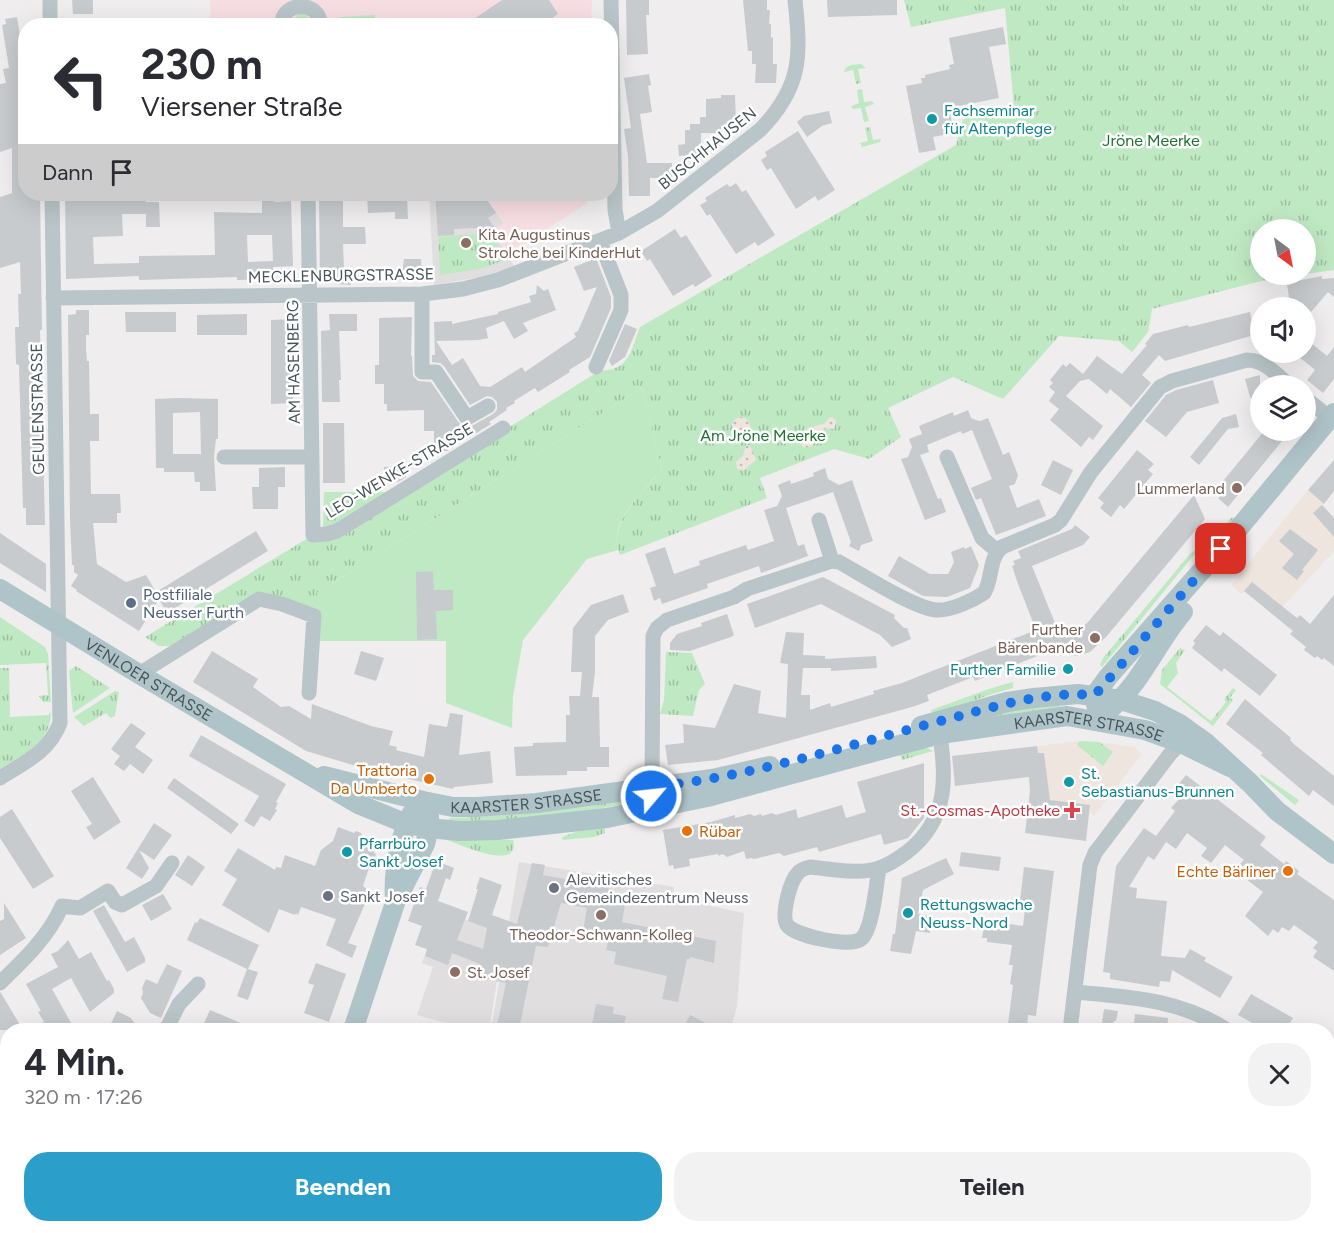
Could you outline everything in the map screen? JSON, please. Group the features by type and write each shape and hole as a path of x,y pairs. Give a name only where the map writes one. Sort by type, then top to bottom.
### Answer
{"main road":[{"path":"1098,720 1095,695 1333,421"},
{"path":"1098,720 1121,700 1167,631 1333,421"},
{"name":"VENLOER STRASSE","path":"0,589 358,804 406,824 429,828"},
{"name":"KAARSTER STRASSE","path":"429,828 459,831 498,830 591,820 697,799 938,728 1007,702 1064,694 1095,695 1121,700 1155,711 1180,724 1205,741 1277,811 1334,854"},
{"name":"KAARSTER STRASSE","path":"423,801 453,807 537,803 712,779 938,728 1067,716 1145,730 1181,743 1230,767"},
{"name":"VENLOER STRASSE","path":"298,768 423,801"},
{"path":"591,820 645,802 651,796 652,787"},
{"path":"355,1023 395,903 425,844 429,815 423,801 414,810 406,824 394,878 395,903"}],"street":[{"path":"50,0 50,18"},
{"path":"611,0 611,18"},
{"name":"BUSCHHAUSEN","path":"619,233 657,211 760,130 783,104 797,68 799,48 795,0"},
{"path":"283,18 284,12 291,5 300,2 316,9 319,18"},
{"name":"GEULENSTRASSE","path":"0,778 40,752 56,735 60,723 52,201"},
{"name":"AM HASENBERG","path":"308,201 313,535"},
{"path":"615,201 619,233"},
{"name":"MECKLENBURGSTRASSE","path":"53,298 422,294 463,289 498,280 619,233"},
{"path":"596,367 621,310 622,302 600,241"},
{"name":"LEO-WENKE-STRASSE","path":"422,294 422,372 436,372 467,418 488,406"},
{"path":"652,787 653,636 657,628 667,620 734,597 747,589 832,561 839,562 923,608 939,610 958,605 984,593 997,551 1055,525 1061,520 1091,472 1160,387 1166,383 1247,360 1262,363 1277,375"},
{"path":"1316,407 1333,421"},
{"name":"LEO-WENKE-STRASSE","path":"313,535 337,531 503,428"},
{"path":"224,457 312,457"},
{"path":"947,457 982,538 997,551"},
{"path":"819,520 832,561"},
{"path":"139,674 259,599 282,604 314,616 309,693"},
{"path":"879,868 868,930 861,939 848,944 798,934 787,925 784,918 790,887 794,878 804,868 865,871 879,868 900,858 919,843 931,827 939,810 944,780 938,728"},
{"path":"1071,1023 1090,865 1095,853 1181,743 1191,740 1205,741"},
{"path":"0,983 53,926 62,906 80,908 108,891 115,902 122,905 156,886 172,863"},
{"path":"170,1023 179,1004 198,984"},
{"path":"1075,992 1129,997 1176,1006 1215,1023"}],"shaded area":[{"path":"210,0 592,0 591,18 211,18"},
{"name":"Kita Augustinus Strolche bei KinderHut","path":"429,201 489,201 504,224 492,231 515,267 481,277 434,285"},
{"path":"489,201 587,201 507,255 492,231 504,223"},
{"path":"1308,490 1324,504 1334,518 1334,551 1274,616 1245,591 1241,594 1231,585"},
{"path":"1080,741 1077,745 1113,752 1099,742 1135,747 1142,754 1094,816 1090,812 1090,805 1031,798 1049,795 1044,753 1038,753 1037,746"},
{"path":"519,862 674,887 673,898 744,913 737,1007 732,1023 492,1023"},
{"name":"St. Josef","path":"441,911 488,928 478,977 497,981 490,1023 445,1023 417,1015 433,967 422,963"}],"green space":[{"name":"Jröne Meerke","path":"904,0 1334,0 1334,270 1316,272 1316,219 1250,219 1250,284 1152,309 1148,332 1132,352 1119,341 1059,336 1003,399 953,377 888,408 901,437 869,459 834,449 760,478 767,498 620,555 617,544 622,520 637,498 662,470 642,388 317,593 317,615 261,592 170,646 159,646 145,637 323,529 324,492 406,492 599,371 609,370 623,363 631,352 640,327 956,145 963,119 1014,108 1005,8 911,27"},
{"path":"298,14 308,17 308,18 295,18"},
{"path":"375,15 375,18 340,17"},
{"path":"861,64 866,68 858,69 861,83 856,84 853,70 844,72 848,66"},
{"path":"862,89 864,102 872,101 874,104 865,107 869,121 864,122 861,108 853,109 851,106 859,103 857,90"},
{"path":"870,127 873,140 881,139 880,142 862,147 860,143 868,141 865,128"},
{"path":"491,233 505,260 479,269 440,275 438,237"},
{"path":"642,388 662,470 622,518 617,537 618,550 587,559 523,640 513,696 512,728 446,703 446,641 316,641 317,593"},
{"path":"1244,517 1225,533 1198,550 1102,667 1100,665 1103,658 1190,554 1223,528 1231,518"},
{"path":"0,617 45,647 48,654 51,702 43,702 39,696 48,695 46,663 0,665"},
{"path":"1180,648 1185,650 1176,663 1178,673 1167,687 1211,721 1226,702 1224,699 1233,688 1236,690 1230,698 1233,700 1213,726 1160,684 1162,670"},
{"path":"666,652 692,653 705,684 699,690 693,716 660,714 664,700"},
{"path":"76,666 110,688 73,713 69,671"},
{"path":"0,668 9,668 10,717 51,713 46,733 34,747 0,769"},
{"path":"1013,682 1013,688 933,716 931,710"},
{"path":"115,691 119,692 115,716 111,718 106,713 84,726 74,717"},
{"path":"1059,701 1060,707 990,717 989,713"},
{"path":"1080,741 1099,742 1113,752 1103,766 1077,745"},
{"path":"925,747 933,751 902,760 900,754"},
{"path":"1261,774 1299,800 1295,805 1260,776"},
{"path":"637,797 637,801 539,822 449,824 449,818 520,814"},
{"path":"592,826 601,826 605,829 605,833 594,837 563,840 562,837"},
{"path":"445,839 513,840 513,850 508,854 498,856 487,854"}],"sand":[{"path":"737,417 745,417 750,422 748,433 737,435 732,430 732,422"},
{"path":"832,417 836,421 835,427 825,428 812,446 804,448 801,443 801,434 814,426 824,424"},
{"path":"746,444 750,446 756,460 744,470 737,469 736,462 743,456"}],"building":[{"path":"72,0 93,0 93,14 73,14"},
{"path":"502,0 549,0 558,14 552,18 475,18"},
{"path":"626,0 649,0 649,15 646,15 648,54 627,55"},
{"path":"743,0 767,0 767,10 770,10 771,38 773,37 773,64 777,64 776,83 755,83 756,64 752,64 752,51 748,51"},
{"path":"827,0 897,0 897,15 828,17"},
{"path":"17,17 18,23 18,201 40,201 42,330 40,330 45,525 26,525 26,508 23,508 19,365 16,364 15,327 19,327 20,262 0,268 0,197 12,193 12,148 0,152 0,84 6,83 3,69 9,68 2,25 6,24 5,19"},
{"path":"1003,27 1006,44 989,47 999,98 949,108 954,133 933,137 936,150 919,153 906,86 922,83 921,78 925,78 925,75 950,69 949,65 954,64 949,38"},
{"path":"649,74 651,85 648,86 652,112 640,114 647,163 672,163 672,178 650,178 650,196 629,196 628,156 624,129 631,128 624,78"},
{"path":"721,95 735,95 736,126 721,126 721,133 701,133 701,157 679,156 678,145 685,144 685,130 690,130 690,124 700,124 700,117 706,117 706,99 721,98"},
{"path":"829,111 832,123 822,126 807,137 797,122 804,116"},
{"path":"798,131 835,190 818,201 815,196 796,209 771,168 767,170 761,160 767,156 765,152"},
{"path":"736,183 742,192 746,190 775,235 758,246 755,242 736,254 710,214 707,216 700,205 707,201 705,198 727,184 730,187"},
{"path":"65,201 159,202 160,227 146,227 146,214 122,214 123,236 93,237 94,264 139,263 139,256 215,255 214,212 262,213 262,201 291,201 293,266 273,267 273,279 237,280 237,277 139,280 139,276 66,279","holes":["247,235 272,235 273,261 248,262"]},
{"path":"319,201 343,201 343,227 365,227 366,244 343,244 344,269 351,269 351,285 335,284 334,278 320,279"},
{"path":"367,201 407,201 408,219 395,219 395,212 368,213"},
{"path":"436,201 488,201 496,213 488,218 494,227 454,229 454,235 438,236"},
{"path":"675,229 681,238 686,235 712,276 695,287 693,284 673,296 650,259 647,261 641,251"},
{"path":"596,258 611,297 611,308 590,357 569,370 570,372 538,392 535,388 514,401 515,403 506,408 507,410 489,422 491,424 470,437 450,437 448,451 434,451 434,431 424,431 424,410 387,411 387,404 384,404 384,384 375,384 375,365 379,365 379,318 412,317 413,376 418,381 431,382 459,423 468,428 493,414 497,410 497,402 487,396 470,405 444,366 432,362 432,355 435,355 434,322 452,321 452,324 498,314 498,312 531,302 529,296 536,294 537,285 544,291 548,289 556,310 523,323 528,331 514,339 504,321 486,328 488,338 436,341 452,365 463,358 480,386 490,387 522,367 525,372 576,337 574,333 578,331 597,287 584,291 574,267"},
{"path":"404,259 421,259 422,281 401,281"},
{"path":"1316,277 1334,278 1334,297 1328,292 1316,306 1316,297 1289,297 1287,285 1316,285"},
{"path":"76,310 89,310 89,335 86,335 86,350 87,361 89,361 90,414 99,414 99,441 90,441 91,494 120,494 121,513 117,513 117,523 93,523 97,564 126,582 146,575 156,592 256,531 268,551 167,613 159,599 139,631 71,586 78,575 74,572 74,565 72,565 70,519 68,315 76,314"},
{"path":"125,312 176,312 176,332 126,332"},
{"path":"1250,312 1250,336 1165,361 1159,355 1142,375 1151,383 1131,407 1110,389 1107,394 1089,379 1080,381 1066,396 1103,426 1093,440 1089,437 1081,447 1050,420 1059,409 1049,401 1055,392 1049,387 1053,383 1050,380 1063,364 1066,367 1070,363 1083,374 1097,356 1122,374 1147,345 1145,344 1153,334 1188,325 1189,327"},
{"path":"247,314 247,335 197,335 197,315"},
{"path":"329,314 357,314 357,331 339,331 340,402 322,402 321,331 330,330"},
{"path":"292,319 293,403 271,404 271,320"},
{"path":"625,324 637,329 625,357 612,366 609,361"},
{"path":"1316,347 1327,356 1334,347 1334,379 1323,393 1316,387 1316,375 1311,375 1315,370 1306,363 1316,363"},
{"path":"1250,378 1250,397 1245,379"},
{"path":"1213,380 1219,403 1187,412 1166,437 1145,421 1166,395"},
{"path":"155,399 218,399 218,439 216,439 214,456 216,491 200,491 200,482 195,482 194,472 164,472 164,468 156,468","holes":["200,412 201,454 173,454 173,413"]},
{"path":"968,410 971,418 980,421 988,418 1003,455 1009,452 1018,475 1015,484 1009,486 1017,508 1039,499 1046,516 996,535 981,498 976,500 971,488 992,479 972,430 962,434 961,431 927,445 929,452 920,455 938,499 941,498 946,512 925,520 901,459 908,457 912,447 909,439 922,434 919,426 953,412 954,416"},
{"path":"1236,414 1239,427 1228,429 1199,465 1190,457 1222,418"},
{"path":"323,423 344,423 345,483 323,483"},
{"path":"1256,441 1282,441 1228,507 1219,499 1219,486"},
{"path":"1137,450 1154,464 1148,470 1153,474 1124,509 1120,505 1111,517 1100,508 1104,503 1098,498"},
{"path":"1053,460 1073,470 1061,495 1041,485"},
{"path":"1334,460 1334,491 1324,504 1308,490"},
{"path":"406,466 406,477 398,482 384,482 384,467"},
{"path":"285,467 285,487 278,487 278,509 253,509 252,487 259,487 259,468"},
{"path":"825,468 828,479 839,485 852,480 873,541 861,545 859,551 849,546 851,542 833,492 786,508 798,546 804,544 808,556 761,573 759,566 707,584 708,588 662,604 660,598 654,601 650,588 656,586 645,554 665,547 674,574 700,565 699,561 746,545 748,550 774,541 764,510 777,506 782,496 778,485 790,480 791,484 803,480"},
{"path":"1194,495 1205,519 1106,637 1090,652 1075,656 1058,652 1042,654 975,681 973,677 927,695 929,701 912,707 718,760 668,765 665,745 684,743 683,724 715,728 734,684 761,691 758,713 786,718 788,664 780,663 786,632 804,633 803,655 825,656 825,659 876,656 877,668 831,671 831,668 803,668 801,695 810,695 810,710 830,703 831,707 874,694 873,691 902,683 1036,630 1012,566 1015,565 1013,561 1021,558 1018,551 1072,529 1075,525 1090,537 1083,545 1032,566 1057,628 1067,631 1079,630"},
{"path":"1322,505 1334,518 1334,537 1313,513"},
{"path":"1290,529 1318,550 1297,580 1282,568 1294,554 1279,541"},
{"path":"0,533 46,564 46,592 0,563"},
{"path":"971,546 979,565 970,588 947,597 923,596 888,576 899,556 930,574 948,574 954,562 951,552"},
{"path":"433,571 434,590 453,590 453,610 436,611 437,639 417,640 416,572"},
{"path":"823,577 895,615 894,618 904,628 907,628 911,639 892,647 880,635 821,604 755,628 747,604"},
{"path":"1252,582 1297,618 1300,615 1310,624 1334,595 1334,666 1324,658 1322,660 1317,656 1315,658 1304,650 1306,647 1290,634 1293,631 1244,591"},
{"path":"623,594 629,612 608,620 595,636 592,697 599,697 600,747 609,747 609,767 587,767 587,771 567,771 567,775 516,776 514,747 533,746 533,743 566,742 566,715 570,715 569,696 580,696 582,672 571,672 573,628 591,605"},
{"path":"727,614 734,635 731,637 690,651 670,650 670,643 677,634 702,626 701,623"},
{"path":"1206,625 1220,636 1223,632 1277,675 1260,696 1224,668 1222,672 1192,648 1195,643 1193,641"},
{"path":"212,651 258,679 253,687 281,707 289,706 311,719 312,704 371,726 393,731 389,745 397,747 396,750 424,757 429,724 447,727 450,713 463,715 459,755 490,751 493,783 454,787 453,789 373,771 306,751 193,682"},
{"path":"361,651 384,658 376,681 354,674"},
{"path":"1245,699 1291,738 1290,740 1295,745 1334,776 1334,806 1313,790 1309,796 1261,755 1263,753 1226,724"},
{"path":"131,723 146,733 135,747 153,760 143,774 130,764 124,771 114,764 120,756 111,749"},
{"path":"201,735 286,784 276,802 278,803 275,809 277,810 270,821 261,816 254,827 244,821 259,796 189,756"},
{"path":"1037,746 1038,753 1044,753 1050,800 1090,805 1086,841 1025,833 1030,791 1029,777 955,786 952,756"},
{"path":"924,763 924,818 908,838 884,845 881,834 819,852 817,847 784,856 779,853 746,859 744,851 727,857 723,854 718,856 718,854 689,859 690,866 674,869 673,865 669,866 663,830 711,822 735,815 735,818 750,814 754,816 761,814 762,816 772,813 776,815 796,809 798,818 842,805 846,818 866,812 857,782"},
{"path":"1186,775 1266,837 1260,845 1284,864 1286,861 1299,871 1297,874 1334,900 1334,971 1313,957 1317,951 1313,948 1318,942 1294,925 1289,931 1282,927 1278,933 1273,929 1268,936 1245,916 1263,892 1246,879 1251,873 1240,864 1244,860 1225,845 1211,863 1201,856 1207,848 1187,833 1176,849 1166,842 1154,860 1148,856 1129,887 1137,888 1136,898 1167,901 1161,956 1185,958 1190,949 1206,958 1204,961 1233,977 1220,998 1172,970 1170,982 1160,981 1159,987 1110,979 1110,973 1103,972 1116,866 1144,828 1156,836 1175,811 1171,808 1180,798 1173,791"},
{"path":"93,777 121,822 94,840 86,827 92,824 71,791"},
{"path":"174,778 239,824 231,834 167,788"},
{"path":"12,809 54,876 33,889 0,838 0,817"},
{"path":"154,823 172,835 154,860 139,850 149,868 142,879 126,868"},
{"path":"338,827 361,833 376,855 371,862 363,886 369,891 365,898 367,899 348,943 357,946 352,958 326,945 336,919 301,907 298,915 279,909 269,933 222,905 237,879 224,871 238,848 275,870 276,867 281,868 285,855 315,866 321,850 333,841"},
{"path":"961,852 1001,857 999,871 959,866"},
{"path":"188,855 205,867 192,886 175,875"},
{"name":"Rettungswache Neuss-Nord","path":"946,858 954,874 923,890 918,914 932,917 930,933 916,931 911,954 890,951 893,934 895,934 902,878"},
{"path":"436,861 454,868 450,880 446,878 438,901 468,912 457,940 483,949 487,928 468,921 480,877 502,885 492,915 517,924 532,863 545,865 543,875 592,884 593,879 610,882 607,895 626,899 622,922 716,941 714,963 690,957 687,959 678,1002 662,999 667,976 614,964 616,952 606,950 608,942 582,937 587,908 561,903 548,947 536,946 520,1023 497,1023 506,983 478,977 480,964 452,953 448,965 425,956 427,949 415,945 422,926 408,921 420,887 426,889"},
{"path":"1024,867 1054,871 1036,1016 1028,1015 1027,1023 1008,1023 1013,985 1010,984 1013,965 1009,965 1012,945 987,942 987,938 982,938 984,926 1000,929 1001,923 1023,926 1026,901 1020,901"},
{"path":"163,894 172,909 151,921 142,905"},
{"path":"4,903 26,938 0,955 0,921 4,919"},
{"path":"104,905 125,942 134,937 145,958 145,962 127,972 93,911"},
{"path":"200,918 259,945 248,969 258,972 248,1000 237,996 247,969 187,940 195,922 197,923"},
{"path":"68,940 79,959 91,952 107,981 109,980 114,993 90,1012 71,978 52,989 71,1023 42,1023 44,1022 38,1012 41,1011 26,984 58,967 51,954 58,951"},
{"path":"316,963 346,974 329,1022 304,1013 314,985 308,983"},
{"path":"167,964 182,971 161,1018 150,1013 141,998 142,988 146,979 157,984"},
{"path":"0,992 19,1023 0,1023"},
{"path":"1251,994 1293,1018 1290,1023 1252,1023 1238,1015"},
{"path":"596,1004 614,1007 613,1014 626,1016 624,1023 592,1023"},
{"path":"1104,1009 1118,1011 1114,1023 1102,1023"},
{"path":"210,1010 241,1023 204,1023"},
{"path":"117,1011 131,1018 134,1023 111,1023"},
{"path":"1135,1014 1168,1018 1168,1023 1134,1023"},
{"path":"690,1015 705,1023 686,1023"}],"place":[{"name":"Fachseminar für Altenpflege","path":"932,119"},
{"name":"Kita Augustinus Strolche bei KinderHut","path":"466,243"},
{"name":"Lummerland","path":"1237,488"},
{"name":"Postfiliale Neusser Furth","path":"131,603"},
{"name":"Further Bärenbande","path":"1095,638"},
{"name":"Further Familie","path":"1068,669"},
{"name":"Trattoria Da Umberto","path":"429,779"},
{"name":"St. Sebastianus-Brunnen","path":"1069,782"},
{"name":"St.-Cosmas-Apotheke","path":"1072,810"},
{"name":"Rübar","path":"687,831"},
{"name":"Pfarrbüro Sankt Josef","path":"347,852"},
{"name":"Echte Bärliner","path":"1288,871"},
{"name":"Alevitisches Gemeindezentrum Neuss","path":"554,888"},
{"name":"Sankt Josef","path":"328,896"},
{"name":"Rettungswache Neuss-Nord","path":"908,913"},
{"name":"Theodor-Schwann-Kolleg","path":"601,915"},
{"name":"St. Josef","path":"455,972"}],"route":[{"path":"651,796 652,787 757,770 1007,702 1064,694 1095,695 1108,677 1221,549"}],"park label":[{"name":"Am Jröne Meerke","path":"763,435"}]}
